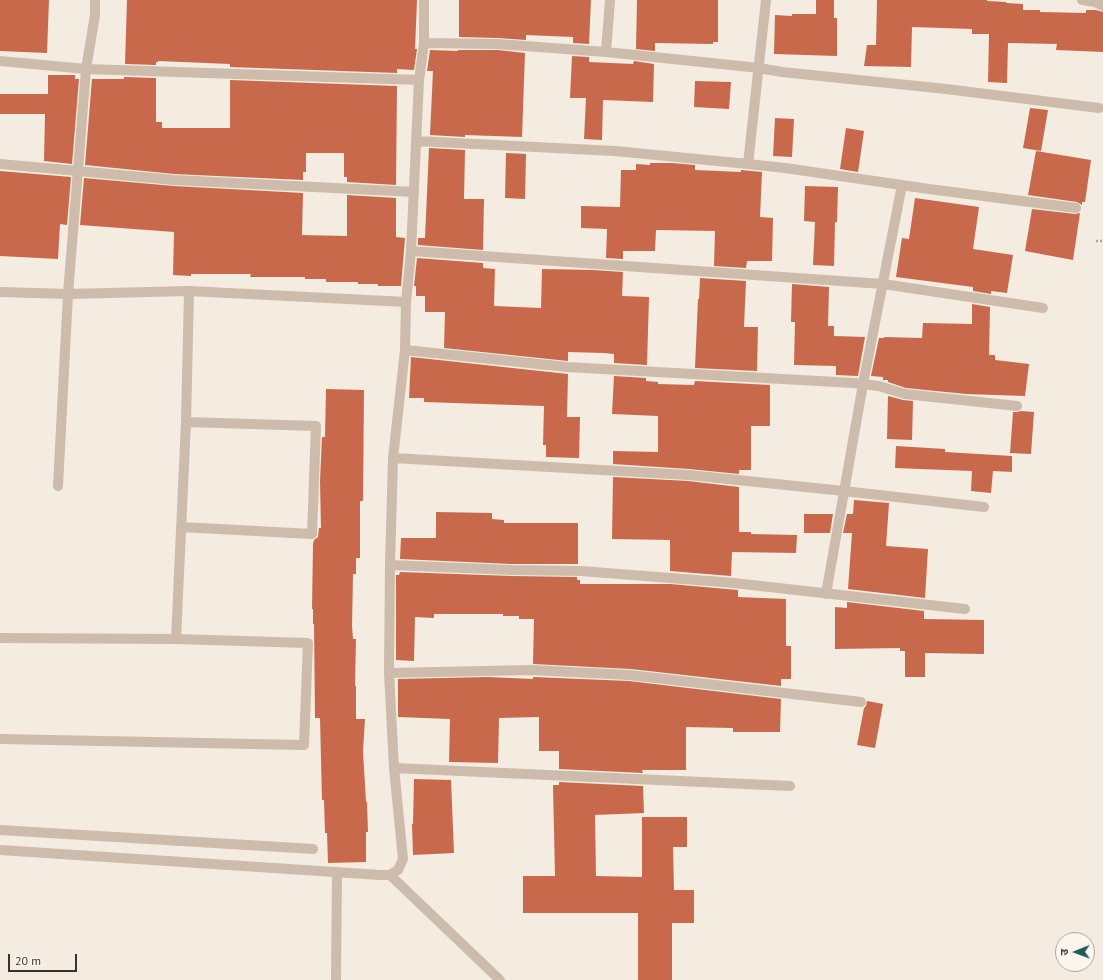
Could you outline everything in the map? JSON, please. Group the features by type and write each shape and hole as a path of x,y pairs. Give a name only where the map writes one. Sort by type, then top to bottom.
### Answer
{"street":[{"path":"58,486 68,294 86,69 95,15 95,0"},
{"path":"0,850 390,875 398,870 403,859 394,768 388,673 393,458 405,350 406,302 411,251 419,80 424,43 424,0"},
{"path":"606,52 610,0"},
{"path":"748,164 766,0"},
{"path":"1082,0 1095,2 1103,6"},
{"path":"424,43 498,44 606,52 946,89 1099,108"},
{"path":"0,61 86,69 419,80"},
{"path":"416,141 615,151 748,164 1076,208"},
{"path":"0,164 174,180 414,192"},
{"path":"826,594 863,384 902,185"},
{"path":"411,251 883,284 1043,308"},
{"path":"176,639 186,422 188,291"},
{"path":"0,292 68,294 188,291 406,302"},
{"path":"405,350 567,367 863,384 879,386 905,394 1017,406"},
{"path":"181,527 312,534 316,426 186,422"},
{"path":"393,458 689,475 984,507"},
{"path":"390,565 589,572 734,583 965,610"},
{"path":"0,638 176,639 308,642 304,745 0,739"},
{"path":"388,673 531,670 630,675 861,702"},
{"path":"394,768 790,786"},
{"path":"0,830 313,849"},
{"path":"336,980 338,872"},
{"path":"390,875 500,980"}],"path":[{"path":"1096,241 1103,241"}],"building":[{"path":"0,0 49,0 47,53 0,51"},
{"path":"127,0 417,0 415,49 417,49 414,70 397,69 397,73 230,67 230,64 158,61 156,62 156,65 125,64"},
{"path":"459,0 591,0 589,44 573,43 573,37 526,35 526,40 459,37"},
{"path":"637,0 718,0 718,42 713,42 713,44 655,43 655,51 636,49"},
{"path":"816,0 834,0 834,18 837,18 837,56 774,54 775,15 792,16 792,14 816,14"},
{"path":"877,0 987,0 1023,4 1023,10 1040,10 1040,12 1086,13 1086,10 1096,10 1103,12 1103,52 1056,50 1057,44 1008,43 1007,83 988,82 989,34 972,34 972,29 912,27 911,67 864,66 867,45 876,45"},
{"path":"430,50 498,50 525,53 522,137 465,135 465,137 430,135 433,71 427,71"},
{"path":"572,56 589,57 589,62 633,64 634,61 654,64 653,102 603,100 602,140 584,139 586,98 570,98"},
{"path":"48,75 75,75 75,79 79,79 72,164 44,161 45,114 0,114 0,94 48,94"},
{"path":"124,77 156,78 156,122 162,122 162,128 230,128 230,80 397,86 396,185 347,182 347,177 344,177 344,153 306,153 306,172 303,172 303,180 174,174 85,165 92,79 124,79"},
{"path":"695,81 731,82 729,109 694,107"},
{"path":"1030,108 1048,110 1041,151 1023,148"},
{"path":"775,118 794,119 792,157 773,156"},
{"path":"846,128 864,131 858,172 840,169"},
{"path":"429,148 465,150 464,199 484,199 483,250 418,245 418,238 425,238"},
{"path":"1036,151 1091,160 1085,202 1082,202 1082,205 1077,202 1028,195"},
{"path":"506,153 526,154 525,199 505,198"},
{"path":"650,163 695,165 695,170 741,172 741,170 762,172 760,217 773,218 772,261 747,261 746,268 714,266 715,231 656,230 655,251 623,251 623,259 606,258 607,229 581,228 581,206 620,207 621,170 636,170 636,164 650,165"},
{"path":"0,171 71,177 67,225 60,224 58,259 0,256"},
{"path":"84,178 174,186 303,193 302,235 347,236 347,195 396,198 396,237 405,238 401,286 378,286 378,284 358,284 358,282 326,282 326,279 305,279 305,277 250,277 251,274 191,274 191,276 173,275 174,232 80,225"},
{"path":"805,186 838,187 837,222 835,222 834,266 813,265 815,222 804,221"},
{"path":"915,198 979,207 973,249 1013,255 1007,293 991,291 991,294 973,291 973,287 896,277 902,238 909,239"},
{"path":"1032,209 1075,214 1080,213 1073,260 1025,251"},
{"path":"417,258 483,263 483,268 495,269 494,306 541,308 542,269 623,272 622,296 649,297 647,365 614,363 614,354 604,353 568,352 568,361 444,348 445,312 425,312 425,296 416,296 416,286 414,286"},
{"path":"700,278 746,281 744,327 758,327 757,371 695,368"},
{"path":"792,284 829,287 828,326 834,326 834,336 865,337 858,376 836,375 836,366 794,365 795,322 791,322"},
{"path":"972,304 990,307 989,355 995,355 995,360 1029,364 1025,396 966,394 906,388 888,382 888,380 883,380 883,377 871,376 879,338 922,338 923,323 972,324"},
{"path":"411,357 568,374 567,417 580,417 579,458 546,457 546,445 543,445 544,406 424,402 424,398 409,398"},
{"path":"614,376 646,378 646,381 658,382 658,384 694,385 695,381 770,385 770,426 751,426 751,470 739,470 739,474 613,464 613,451 658,452 658,416 612,414"},
{"path":"326,389 364,390 363,501 360,501 360,558 356,558 356,574 353,574 352,626 353,639 356,639 356,719 365,719 363,751 368,832 366,832 366,862 328,863 324,800 322,800 320,718 315,718 314,624 312,609 313,544 314,540 318,537 319,528 321,528 320,481 322,437 325,437"},
{"path":"888,396 913,401 912,440 887,439"},
{"path":"1013,412 1034,412 1031,454 1010,453"},
{"path":"896,446 945,449 945,452 1012,456 1012,472 993,471 991,493 971,491 972,471 895,468"},
{"path":"613,477 688,481 739,487 739,532 751,532 751,534 797,535 796,553 732,552 731,576 670,571 670,540 612,539"},
{"path":"854,500 889,503 886,546 928,549 925,598 848,589 852,533 843,533 847,514 853,514"},
{"path":"436,512 492,513 492,519 504,520 504,523 578,523 578,564 512,564 400,559 401,538 436,538"},
{"path":"804,514 833,514 830,533 804,533"},
{"path":"400,572 577,577 577,580 580,580 580,584 670,584 738,590 738,597 786,599 786,646 791,646 791,679 781,679 781,686 631,669 533,664 534,619 519,619 519,616 503,616 503,614 434,614 434,618 415,617 414,661 396,660 396,575 399,575"},
{"path":"847,602 924,611 924,619 984,620 984,654 925,653 925,677 905,677 905,651 900,651 900,648 835,649 835,607 847,608"},
{"path":"487,677 533,679 533,677 629,681 781,699 780,732 733,732 733,728 686,727 686,770 642,770 643,773 559,769 559,751 539,751 539,717 499,718 498,763 449,762 450,719 398,717 398,679"},
{"path":"867,701 883,704 875,748 857,745 864,708"},
{"path":"414,779 451,780 454,853 413,855 412,824"},
{"path":"559,782 643,786 644,813 595,815 596,876 642,877 642,817 687,817 687,847 673,847 674,890 694,890 694,923 672,923 672,980 638,980 638,913 523,913 523,876 555,876 553,785 559,785"}]}
